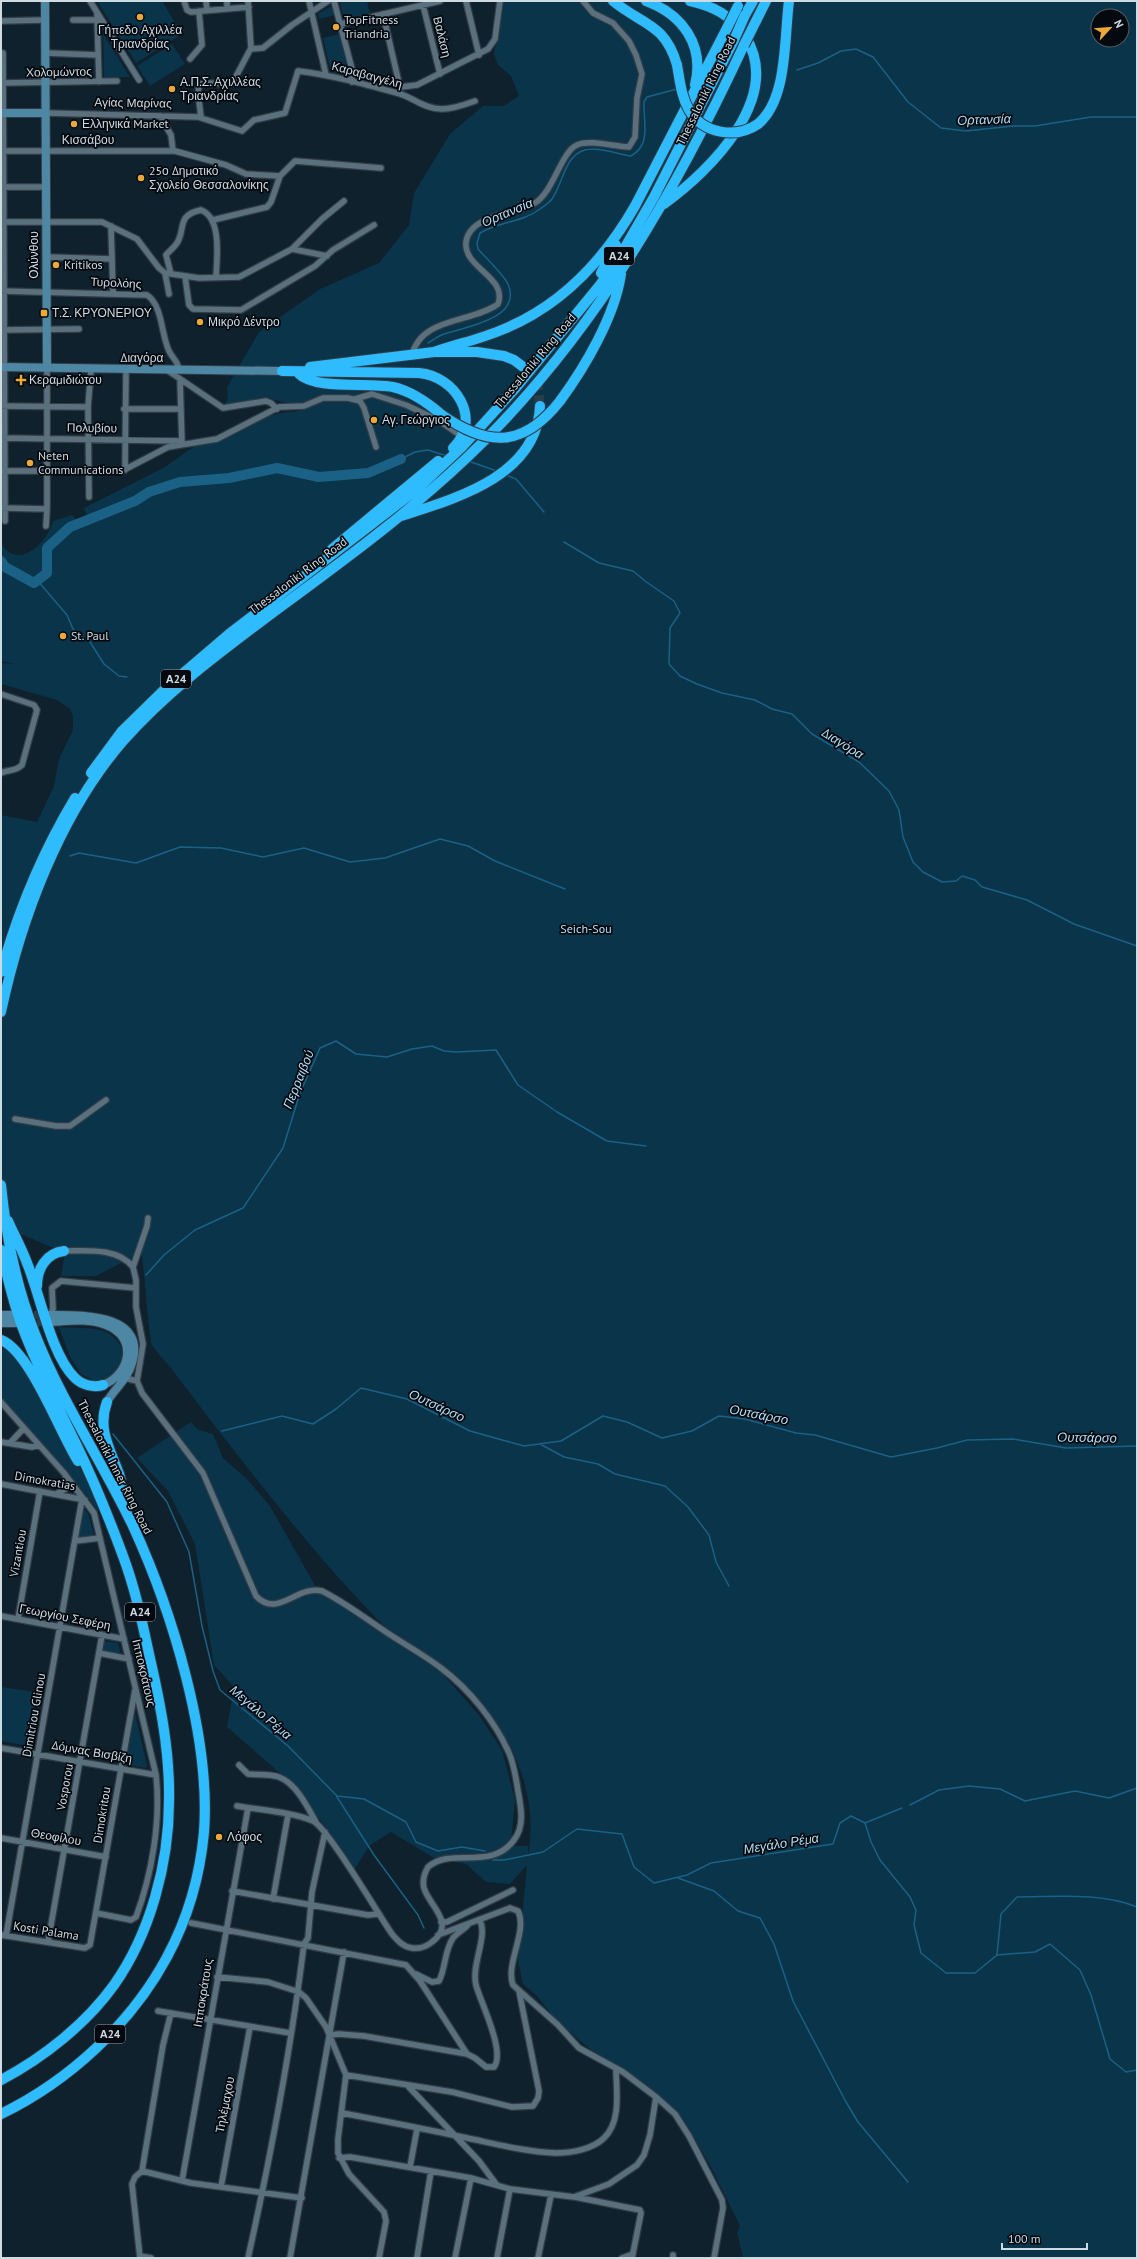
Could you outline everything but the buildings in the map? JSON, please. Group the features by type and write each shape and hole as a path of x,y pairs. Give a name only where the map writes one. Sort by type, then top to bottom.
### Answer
{"highway":[{"path":"613,1 658,30 667,41 677,65 684,98 691,113 700,122 714,130 730,133 744,131 758,124 768,113 777,96 789,1"},
{"path":"646,1 673,15 683,24 692,38 698,61 696,82 692,95"},
{"path":"661,206 698,176 725,144 746,114 753,97 757,79 752,50 740,29 720,11 690,1"},
{"name":"Thessaloniki Ring Road","path":"1,972 19,916 42,858 71,806 108,748 143,709 205,654 399,504 537,364 585,301 600,285 654,197 753,1"},
{"name":"Thessaloniki Ring Road","path":"396,517 472,451 553,363 588,319 622,270 661,206 712,114 766,1"},
{"path":"585,301 615,247 619,234 739,4"},
{"path":"434,352 503,330 544,308 573,286 619,234"},
{"path":"297,372 303,378 331,384 375,385 400,389 418,398 442,415 474,434 492,438 503,438 521,433 532,428 560,401 610,315 618,294 622,270"},
{"path":"282,371 296,368 434,352 494,353 514,360 526,369"},
{"path":"282,371 419,373 437,377 454,388 462,402 465,421 460,443"},
{"path":"396,517 448,501 490,481 509,469 523,452 532,437 538,423 540,406"},
{"name":"Α24","path":"1,1012 17,947 48,866 66,827 93,781 111,756 138,725 181,684 396,517"},
{"name":"Thessaloniki Inner Ring Road","path":"1,1185 3,1212 12,1264 35,1336 67,1401 125,1509 151,1569 173,1630 192,1711 204,1787 204,1833 192,1895 177,1937 159,1972 137,2005 100,2043 64,2075 28,2100 1,2114"},
{"path":"3,1212 27,1262 55,1344 72,1375 76,1380 88,1385 103,1385"},
{"name":"Thessaloniki Inner Ring Road","path":"1,1250 23,1329 92,1478 127,1568 159,1695 169,1785 166,1842 158,1883 147,1921 131,1956 114,1985 93,2009 50,2048 26,2066 1,2080"},
{"path":"37,1292 38,1275 44,1262 51,1255 64,1251"},
{"path":"1,1340 11,1345 22,1358 71,1450 92,1478"},
{"path":"107,1402 104,1412 103,1434 120,1475 125,1509"}],"main road":[{"name":"Ολύνθου","path":"45,1 47,367"},
{"name":"Αγίας Μαρίνας","path":"2,113 46,113"},
{"name":"Διαγόρα","path":"3,367 47,367 90,370 282,371"},
{"path":"1,1315 17,1319 1,1323"},
{"path":"50,1318 102,1317 123,1328 130,1337 134,1349 131,1367 125,1378 107,1402"},
{"path":"50,1318 100,1323 111,1327 120,1335 127,1349 124,1369 111,1382 103,1385"}],"street":[{"path":"90,1 139,80"},
{"path":"184,1 187,10 199,11 248,4 251,49 232,84 199,84 198,93 201,117"},
{"path":"206,1 207,10"},
{"path":"226,1 227,8"},
{"path":"309,1 326,75"},
{"path":"251,49 263,48 311,11 328,1"},
{"path":"334,1 352,69 352,82"},
{"path":"341,24 440,1"},
{"path":"466,1 479,55"},
{"path":"383,14 401,87 415,86 479,55 488,49 494,42 500,1"},
{"path":"412,355 416,344 433,330 461,317 477,314 498,304 500,296 496,285 469,254 466,243 469,234 475,227 501,213 533,204 545,196 567,155 578,144 586,143 629,147 634,137 637,98 642,74 636,55 629,41 613,23 593,13 583,1"},
{"name":"Βαλάση","path":"423,5 440,74"},
{"path":"190,60 202,45 199,11"},
{"path":"97,14 99,82"},
{"path":"1,21 45,20"},
{"path":"73,20 97,20"},
{"path":"2,53 2,113 4,151 2,187 3,508 5,521"},
{"path":"46,53 98,55"},
{"name":"Καραβαγγέλη","path":"298,71 326,75 397,93 422,105 435,108 451,108 475,101"},
{"name":"Αγίας Μαρίνας","path":"46,113 201,117 242,131 254,120 285,113 298,71"},
{"name":"Χολομώντος","path":"2,83 117,81"},
{"path":"160,116 171,135 173,151"},
{"name":"Κισσάβου","path":"4,151 173,151 226,165 243,174 280,176"},
{"path":"213,220 267,207 271,202 280,176 292,163 298,160 381,168"},
{"path":"2,187 46,187"},
{"path":"2,222 93,221 111,226 137,239 160,270 168,274 216,277 243,276 292,249 344,201"},
{"path":"169,294 166,256 177,243 182,224 187,216 201,210 208,213 213,220 216,237 216,277"},
{"path":"185,276 190,305 193,309 237,312 315,266 333,250 374,225"},
{"path":"111,226 113,293"},
{"path":"292,249 327,256"},
{"path":"46,257 112,259"},
{"name":"Τυρολόης","path":"3,291 144,294 152,299 169,350 178,361 179,370"},
{"path":"3,330 79,329"},
{"name":"Ολύνθου","path":"46,526 47,367"},
{"path":"89,497 88,407 90,370"},
{"path":"125,470 124,409 126,370"},
{"path":"167,370 212,403 223,408 266,401 271,403 276,409"},
{"path":"180,379 182,442"},
{"path":"3,471 88,472 125,470 165,448 182,442 220,438 276,409 285,406 304,406 323,398 355,399 372,394 406,405 438,420 460,443"},
{"path":"355,399 360,401 364,408 376,447"},
{"path":"3,406 88,407"},
{"path":"124,409 181,409"},
{"name":"Πολυβίου","path":"3,438 88,438 182,442"},
{"path":"3,508 47,509"},
{"path":"1,694 34,705 37,710 22,766 16,770 6,770 1,773"},
{"path":"14,1119 56,1126 70,1126 106,1100"},
{"path":"148,1218 147,1226 133,1267 136,1288 136,1307 143,1344 136,1381 142,1393 203,1474 216,1500 254,1593 259,1599 267,1603 279,1604 310,1589 328,1595 442,1668 478,1704 509,1753 522,1812 519,1831 507,1847 496,1855 482,1858 439,1860 428,1867 423,1878 424,1889 439,1912 442,1922 438,1935"},
{"path":"64,1251 110,1253 124,1258 133,1267"},
{"path":"50,1318 53,1309 52,1288 61,1282 136,1288"},
{"path":"125,1378 136,1381"},
{"name":"Ιπποκράτους","path":"1,1402 64,1473 94,1513 130,1659 156,1775 158,1796 154,1835 146,1885 136,1916 132,1920 96,1913"},
{"path":"10,1443 24,1428"},
{"path":"1,1442 32,1447 39,1445"},
{"path":"58,1493 67,1488 68,1481 64,1473"},
{"name":"Dimokratias","path":"1,1484 58,1493 84,1499"},
{"name":"Vizantiou","path":"18,1619 40,1491"},
{"name":"Dimitriou Glinou","path":"4,1935 38,1754 75,1541 84,1499"},
{"path":"75,1541 100,1538"},
{"name":"Γεωργίου Σεφέρη","path":"1,1616 124,1639"},
{"name":"Vosporou","path":"48,1942 102,1635"},
{"path":"99,1653 130,1659"},
{"name":"Dimokritou","path":"88,1947 96,1913 136,1686"},
{"name":"Δόμνας Βισβίζη","path":"1,1748 156,1775"},
{"path":"239,1765 248,1774 280,1777 297,1792 317,1824 325,1832 378,1914 396,1938 406,1946 412,1948 424,1947 438,1935 480,1921 510,1908 519,1912 520,1924 511,1978 513,1985 558,2026 579,2048 616,2068 656,2097 683,2126 721,2196 723,2208 714,2258"},
{"path":"237,1806 306,1819 317,1824"},
{"name":"Ιπποκράτους","path":"182,2181 195,2104 206,2054 210,2019 225,1929 248,1808"},
{"path":"273,1898 288,1815"},
{"path":"248,2258 263,2191 290,2033 299,1992 304,1944 308,1938 311,1905 325,1832"},
{"name":"Θεοφίλου","path":"1,1838 106,1857"},
{"path":"442,1922 447,1922 513,1890"},
{"path":"232,1891 368,1915 378,1914"},
{"path":"414,1972 467,2054 487,2068 494,2067 497,2062 489,2019 474,1977 482,1928 480,1921"},
{"path":"191,1923 402,1963 432,1982 439,1981 443,1972 444,1961 453,1937 469,1924"},
{"name":"Kosti Palama","path":"4,1935 88,1947"},
{"path":"290,2258 302,2198 344,1952"},
{"path":"217,1977 262,1981 299,1992 319,2015 330,2036 346,2075 337,2145 340,2158 349,2174 384,2212 385,2226 379,2258"},
{"path":"346,2075 452,2092 512,2107 527,2108 534,2105 539,2097 539,2091 519,1991"},
{"path":"158,2011 210,2019 250,2028 290,2033"},
{"path":"151,2258 140,2257 132,2184 135,2177 142,2171 163,2045 170,2013"},
{"name":"Τηλέμαχου","path":"221,2187 250,2028"},
{"path":"330,2036 342,2034 364,2036 467,2054"},
{"path":"342,2113 455,2136 549,2152 564,2153 586,2148 604,2138 614,2120 617,2104 616,2068"},
{"path":"407,2085 488,2171 496,2184"},
{"path":"574,2197 609,2184 636,2167 644,2155 650,2135 656,2097"},
{"path":"410,2167 417,2128"},
{"path":"340,2158 350,2157 431,2170 496,2184 510,2189 574,2197 640,2210 641,2213 632,2256 622,2258"},
{"path":"417,2258 431,2170"},
{"path":"142,2171 182,2181 263,2191 302,2198"},
{"path":"455,2258 471,2178"},
{"path":"497,2258 510,2189"},
{"path":"538,2258 551,2195"}],"green space":[{"name":"Γήπεδο Αχιλλέα Τριανδρίας","path":"97,1 162,1 182,34 136,63"},
{"path":"367,1 370,13 344,19 340,2"},
{"name":"Seich-Sou","path":"503,1 1137,1 1137,2258 743,2258 737,2233 740,2226 712,2169 684,2120 655,2093 621,2068 591,2050 555,2019 537,1996 523,1984 518,1960 527,1865 510,1884 486,1882 466,1864 434,1858 391,1832 369,1846 353,1872 335,1841 298,1789 227,1727 234,1687 214,1665 195,1544 168,1491 137,1458 191,1422 197,1429 213,1434 223,1458 247,1479 270,1506 317,1589 441,1672 479,1715 502,1750 515,1800 511,1843 500,1853 513,1846 528,1846 528,1855 531,1828 528,1801 522,1774 498,1724 481,1702 442,1664 391,1632 362,1603 275,1503 171,1368 156,1351 151,1340 142,1256 131,1258 96,1276 61,1276 65,1253 23,1235 1,1231 1,815 37,822 54,786 59,759 73,730 73,716 70,709 57,700 1,684 1,663 15,664 1,661 1,543 8,551 16,555 32,551 45,537 53,521 72,515 77,520 89,522 84,508 165,467 190,449 265,417 286,412 295,412 303,408 266,397 229,406 225,404 228,399 227,387 259,332 320,289 379,263 409,225 414,193 450,134 483,106 504,106 519,96 511,76 498,65 494,54"},
{"path":"331,6 335,15 319,19 318,14"},
{"path":"103,34 130,77 104,77"},
{"path":"339,34 349,75 346,76 331,72 323,38"},
{"path":"172,44 185,64 150,86 137,66"},
{"path":"59,1327 102,1330 115,1338 123,1352 123,1360 115,1374 98,1383 81,1374 70,1357"},
{"path":"1,1342 21,1360 73,1457 86,1478 100,1508 98,1511 63,1467 1,1399"},
{"path":"83,1509 88,1513 94,1535 79,1537"},
{"path":"104,1641 118,1643 121,1655 103,1651"},
{"path":"1,1687 43,1693 42,1700 35,1700 30,1728 33,1729 30,1744 34,1745 34,1747 1,1741"},
{"path":"135,1713 147,1766 146,1768 128,1765 126,1762"}],"waterway":[{"name":"Ορτανσία","path":"797,70 818,63 841,51 856,49 873,57 908,102 941,128 966,131 1013,126 1035,126 1091,117 1137,117"},
{"name":"Ορτανσία","path":"428,343 442,335 490,320 507,306 510,296 508,284 478,249 477,243 480,233 495,226 526,217 548,203 556,192 571,160 576,154 583,150 597,149 631,156 638,151 644,139 644,102 647,97 677,89"},
{"path":"401,459 415,452 428,450 447,456"},
{"path":"1,561 5,567 34,583 47,573 47,548 70,527 135,501 149,492 180,482 229,478 277,468 319,477 368,473 401,459"},
{"path":"468,461 497,471"},
{"path":"506,475 516,479 544,512"},
{"name":"Διαγόρα","path":"564,542 599,563 633,571 674,601 680,613 670,628 669,664 680,676 722,693 755,700 772,709 792,714 812,734 859,762 889,791 899,810 903,837 913,862 923,872 942,882 956,881 962,876 975,880 982,887 1027,900 1074,924 1137,946"},
{"path":"37,580 67,615 73,629 84,639"},
{"path":"90,642 104,664 119,676 127,677"},
{"path":"70,856 79,853 136,863 180,847 221,848 263,857 304,848 350,862 385,858 440,839 468,846 495,861 565,889"},
{"name":"Περραιβού","path":"146,1275 164,1255 195,1230 243,1208 283,1148 300,1093 320,1048 336,1041 356,1054 387,1057 412,1049 432,1046 444,1051 456,1052 496,1050 518,1085 557,1112 607,1141 646,1146"},
{"name":"Ουτσάρσο","path":"222,1431 282,1416 313,1424 336,1409 361,1388 407,1399 470,1431 524,1446 561,1441 603,1416 627,1422 662,1438 692,1431 719,1416 745,1419 796,1433 815,1435 891,1457 937,1448 967,1440 1013,1439 1066,1448 1137,1446"},
{"name":"Μεγάλο Ρέμα","path":"113,1434 167,1502 189,1552 202,1626 213,1671 220,1690 288,1746 337,1796 364,1799 406,1822 416,1842 438,1851 462,1847 485,1851"},
{"path":"540,1444 564,1457 598,1464 615,1474 665,1486 688,1507 709,1535 716,1562 729,1586"},
{"path":"910,1805 939,1790 969,1786 1000,1789 1025,1801 1075,1791 1109,1798 1137,1788"},
{"path":"337,1797 374,1855 418,1915 424,1928"},
{"path":"865,1823 902,1808"},
{"name":"Μεγάλο Ρέμα","path":"493,1860 504,1860 543,1852 577,1829 622,1834 634,1867 654,1883 687,1875 711,1863 833,1844 840,1823 851,1816 865,1823 871,1842 880,1860 910,1897 916,1910 914,1925 921,1953 946,1973 975,1973 997,1955 1001,1914 1017,1897 1093,1897 1123,1902 1137,1907"},
{"path":"678,1878 714,1891 738,1911 760,1918 774,1944 793,2001 846,2102 858,2122 908,2182"},
{"path":"997,1955 1035,1952 1050,1944 1080,1970 1091,1995 1110,2059 1126,2072 1137,2070"}],"tunnel":[{"path":"526,369 538,387 540,406"},
{"path":"22,1315 49,1315"},
{"path":"25,1323 51,1322"}],"place":[{"name":"Γήπεδο Αχιλλέα Τριανδρίας","path":"140,17"},
{"name":"TopFitness Triandria","path":"336,27"},
{"name":"Α.Π.Σ. Αχιλλέας Τριανδρίας","path":"172,89"},
{"name":"Ελληνικά Market","path":"74,124"},
{"name":"25ο Δημοτικό Σχολείο Θεσσαλονίκης","path":"141,178"},
{"name":"Kritikos","path":"56,265"},
{"name":"Τ.Σ. ΚΡΥΟΝΕΡΙΟΥ","path":"44,313"},
{"name":"Μικρό Δέντρο","path":"200,322"},
{"name":"Κεραμιδιώτου","path":"21,380"},
{"name":"Αγ. Γεώργιος","path":"374,420"},
{"name":"Neten Communications","path":"30,463"},
{"name":"St. Paul","path":"63,636"},
{"name":"Λόφος","path":"219,1837"}]}
